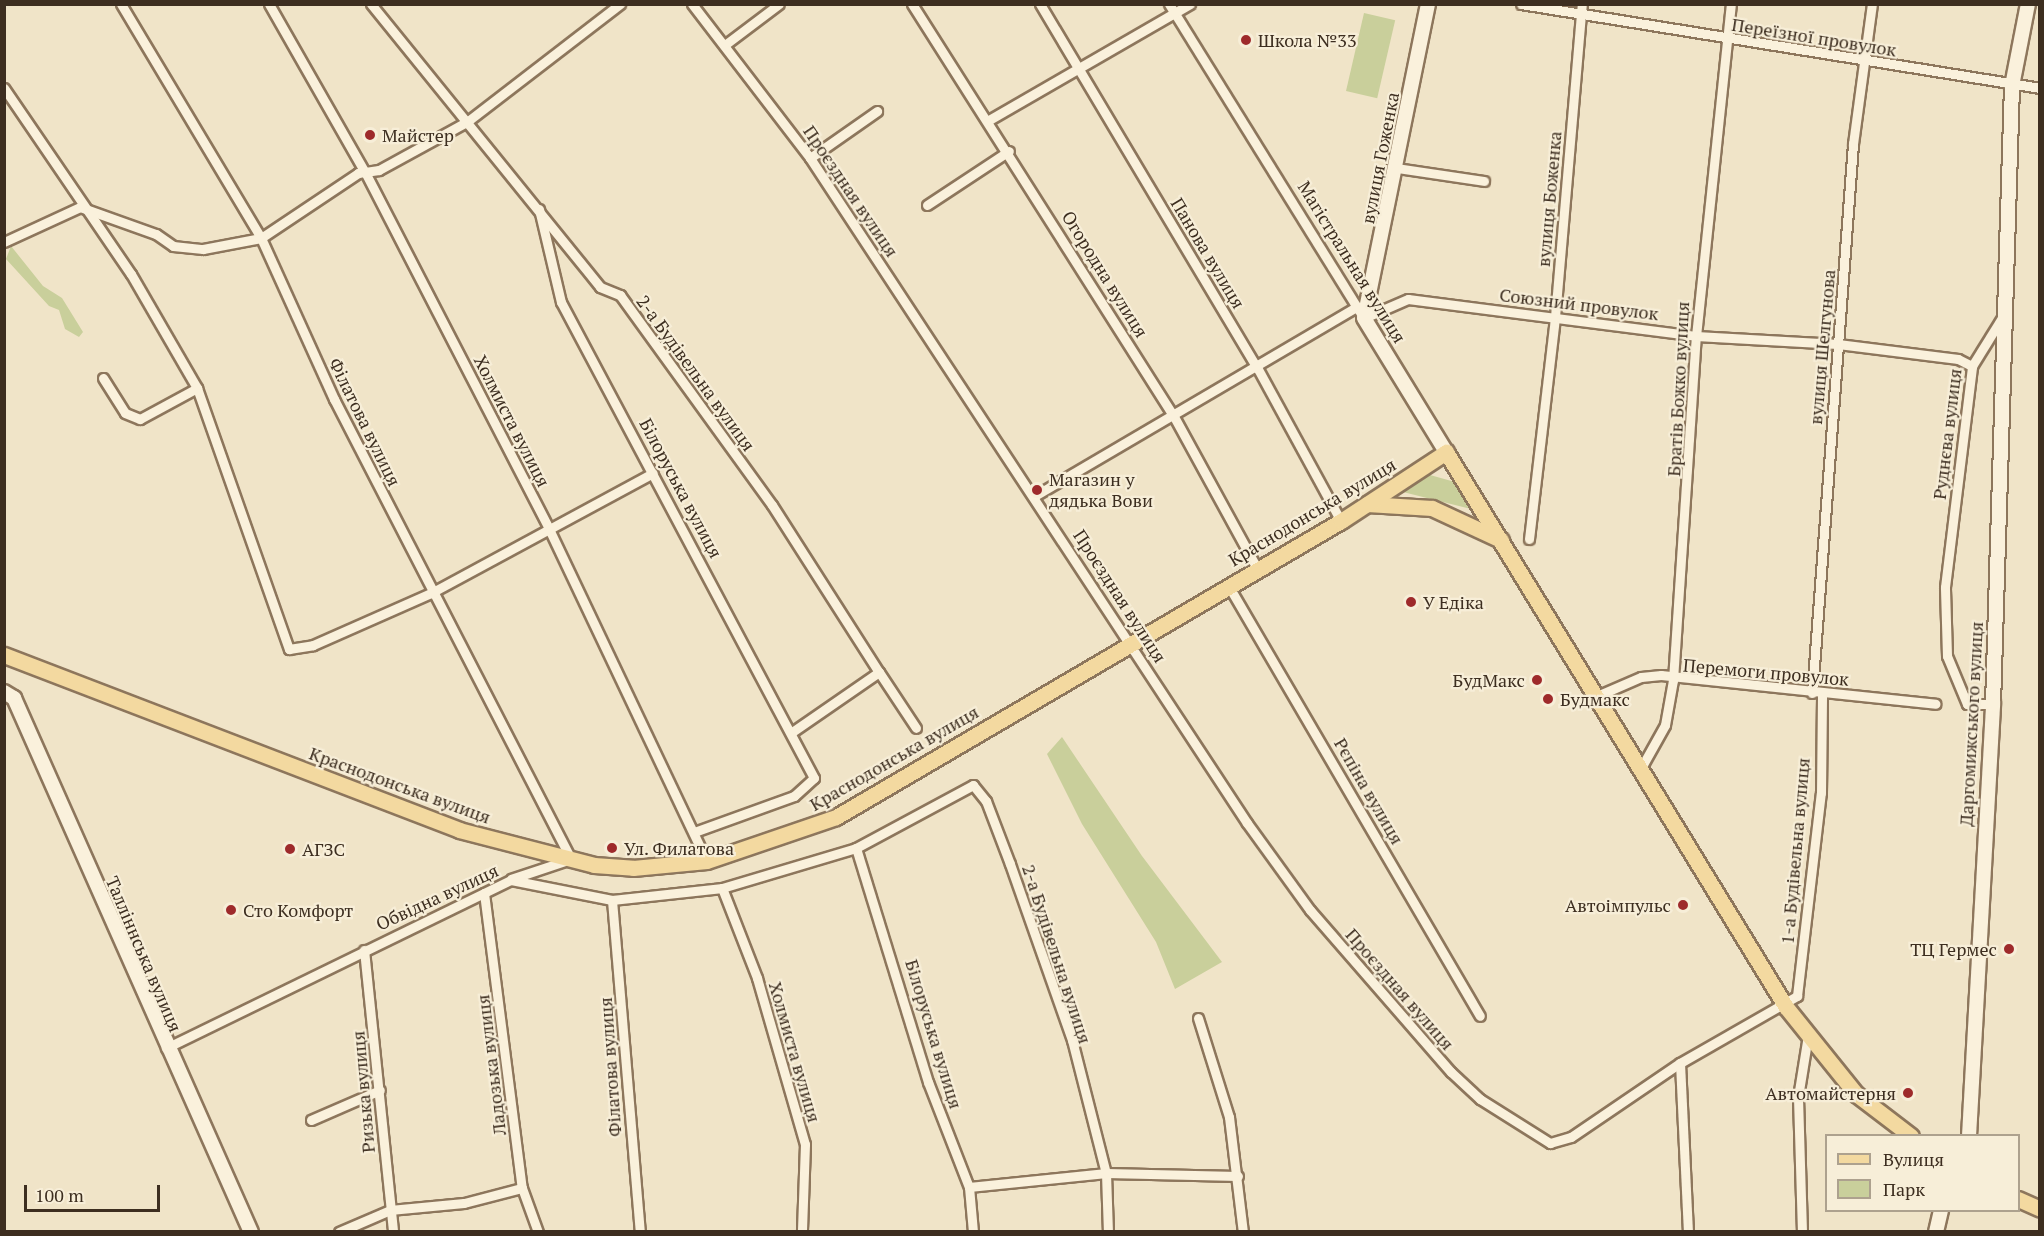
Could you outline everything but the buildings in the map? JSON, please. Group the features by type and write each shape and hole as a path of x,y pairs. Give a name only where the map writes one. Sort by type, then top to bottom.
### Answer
{"main road":[{"name":"Краснодонська вулиця","path":"4,655 459,830 571,860 633,868 708,861 836,817 1257,568 1341,521 1446,452"},
{"name":"Магістральная вулиця","path":"1446,452 1597,696"},
{"path":"1367,504 1432,508 1501,540"},
{"path":"1597,696 1786,1007 1856,1094 1908,1134"},
{"path":"2020,1199 2040,1209"}],"street":[{"name":"Філатова вулиця","path":"122,4 261,237 432,593 571,860"},
{"name":"Холмиста вулиця","path":"269,4 365,172 549,529 708,861"},
{"name":"2-а Будівельна вулиця","path":"371,4 539,207 600,287 620,295 772,505 916,728"},
{"name":"Проєздная вулиця","path":"692,4 726,44 810,158 1310,910 1451,1072 1480,1099 1542,1137 1562,1142 1680,1064"},
{"path":"726,44 779,4"},
{"name":"Огородна вулиця","path":"912,4 1009,151 1172,413 1257,568"},
{"name":"Панова вулиця","path":"1040,4 1258,369 1341,521"},
{"name":"Магістральная вулиця","path":"1169,4 1446,452"},
{"path":"989,120 1190,4"},
{"name":"вулиця Гоженка","path":"1361,312 1397,168 1428,4"},
{"name":"Переїзної провулок","path":"1521,4 2012,86 2035,87"},
{"name":"вулиця Боженка","path":"1529,539 1555,317 1582,4"},
{"name":"Братів Божко вулиця","path":"1641,768 1665,725 1673,680 1696,336 1724,38 1731,4"},
{"name":"вулиця Шелгунова","path":"1817,693 1838,344 1862,61 1872,4"},
{"name":"Руднєва вулиця","path":"1993,704 1967,704 1947,656 1945,587 1972,366 2004,314 2012,86 2028,4"},
{"path":"4,242 80,207 156,234 173,246 203,249 261,237 365,172 468,121 616,6"},
{"path":"4,88 80,207 131,274 197,388 289,649 313,645 432,593 653,473"},
{"path":"810,158 877,111"},
{"path":"927,206 1009,151"},
{"path":"1397,168 1484,181"},
{"name":"Білоруська вулиця","path":"539,207 561,302 792,732 814,778 794,796 694,832"},
{"name":"Союзний провулок","path":"1036,495 1172,413 1361,312 1408,299 1696,336 1838,344 1958,359 1972,366"},
{"name":"Даргомижського вулиця","path":"1969,1134 1993,704 2004,314"},
{"path":"104,378 125,413 140,419 197,388"},
{"name":"Рєпіна вулиця","path":"1228,585 1480,1016"},
{"path":"792,732 879,672"},
{"name":"Перемоги провулок","path":"1597,696 1641,677 1935,704"},
{"name":"Талліннська вулиця","path":"4,692 14,698 166,1048 251,1232"},
{"name":"1-а Будівельна вулиця","path":"1786,1007 1797,996 1817,826 1817,693"},
{"name":"2-а Будівельна вулиця","path":"973,785 986,801 1068,1029 1106,1173 1108,1232"},
{"name":"Обвідна вулиця","path":"166,1048 511,880 612,900 722,888 856,848 973,785"},
{"name":"Білоруська вулиця","path":"856,848 928,1082 969,1187 973,1232"},
{"path":"511,880 571,860"},
{"name":"Холмиста вулиця","path":"722,888 757,978 805,1144 802,1232"},
{"name":"Ладозька вулиця","path":"484,892 522,1188 538,1232"},
{"name":"Філатова вулиця","path":"612,900 640,1232"},
{"name":"Ризька вулиця","path":"364,950 393,1232"},
{"path":"1688,1232 1680,1064 1786,1007"},
{"path":"1198,1018 1228,1117 1238,1176 1243,1232"},
{"path":"1802,1232 1798,1097 1808,1035"},
{"path":"310,1120 380,1090"},
{"path":"969,1187 1106,1173 1238,1176"},
{"path":"339,1232 390,1210 464,1203 522,1188"},
{"path":"1935,1232 1940,1212"}],"green space":[{"path":"1364,13 1395,20 1377,98 1346,91"},
{"path":"11,246 43,286 62,298 83,332 79,337 65,329 59,310 49,306 6,259"},
{"path":"1430,475 1455,482 1471,509 1399,491"},
{"path":"1062,737 1142,856 1222,962 1175,989 1156,942 1082,824 1047,754"}],"place":[{"name":"Школа №33","path":"1246,40"},
{"name":"Майстер","path":"370,135"},
{"name":"Магазин у дядька Вови","path":"1037,490"},
{"name":"У Едіка","path":"1411,602"},
{"name":"БудМакс","path":"1537,680"},
{"name":"Будмакс","path":"1548,699"},
{"name":"Ул. Филатова","path":"612,848"},
{"name":"АГЗС","path":"290,849"},
{"name":"Автоімпульс","path":"1683,905"},
{"name":"Сто Комфорт","path":"231,910"},
{"name":"ТЦ Гермес","path":"2009,949"},
{"name":"Автомайстерня","path":"1908,1093"}]}
